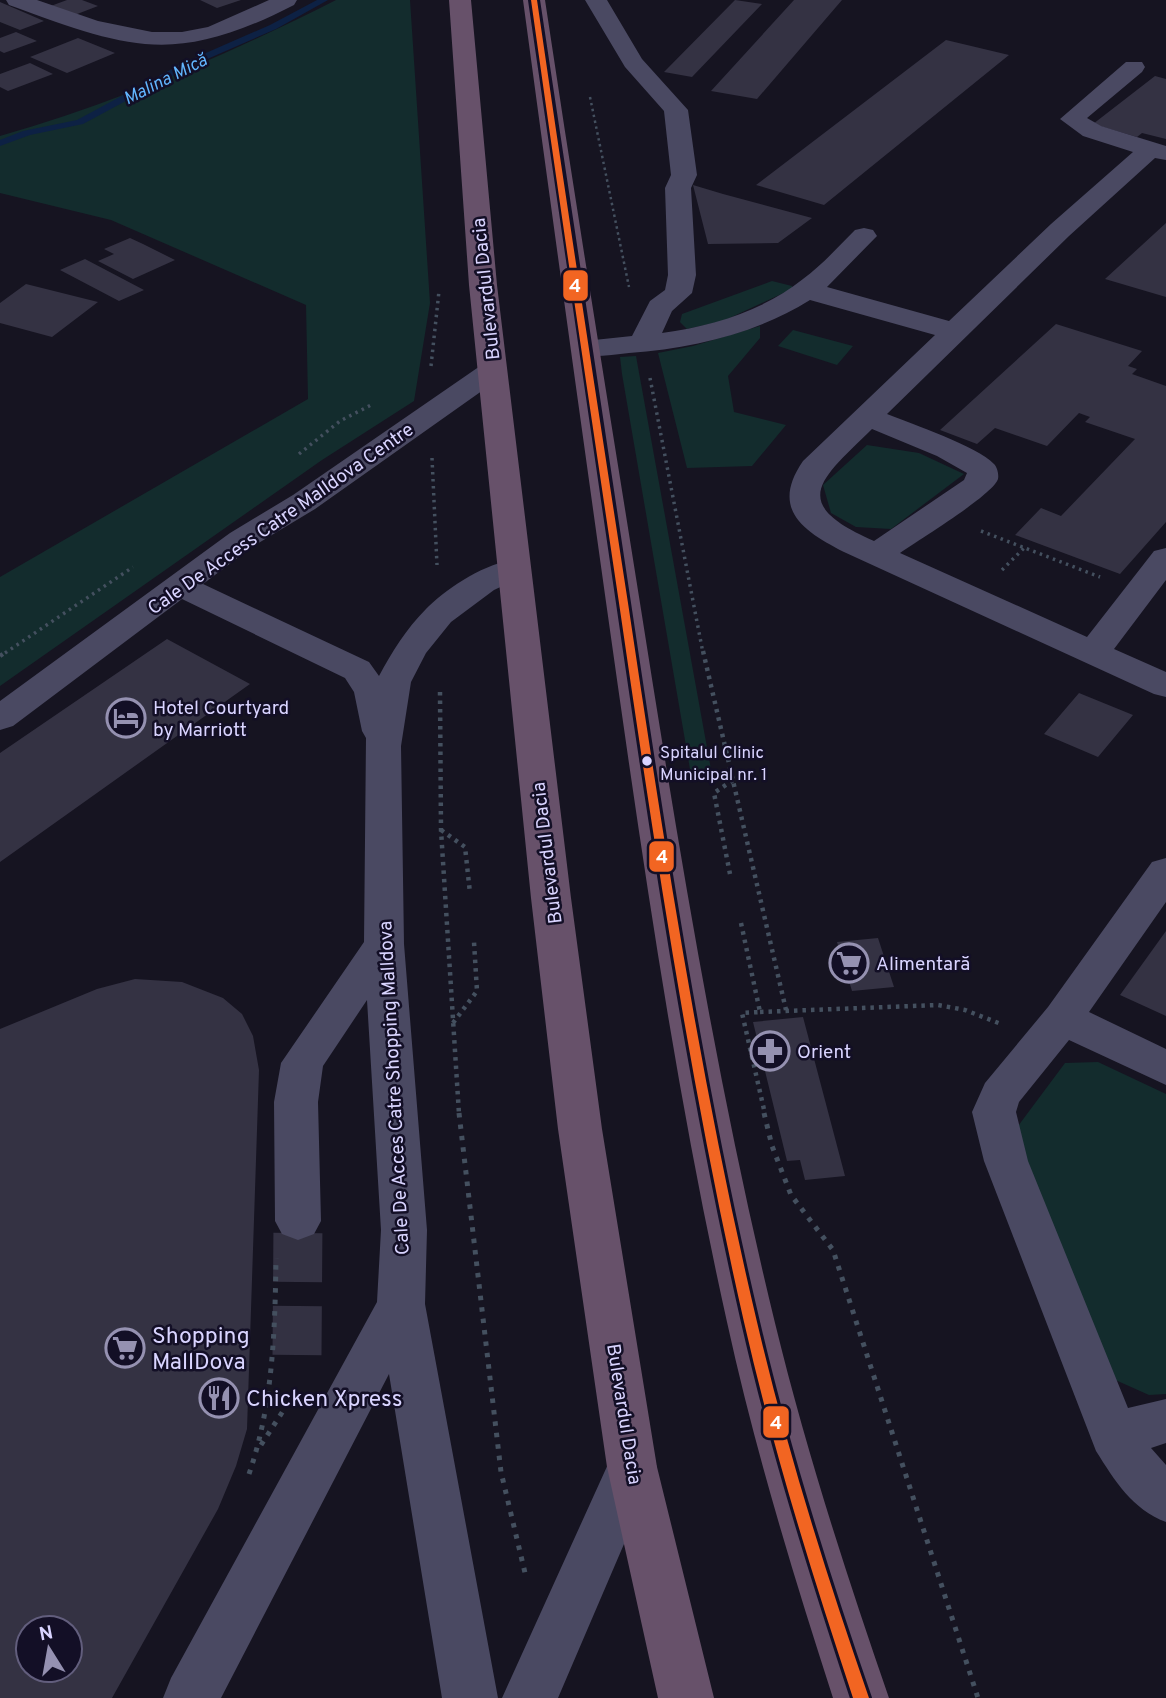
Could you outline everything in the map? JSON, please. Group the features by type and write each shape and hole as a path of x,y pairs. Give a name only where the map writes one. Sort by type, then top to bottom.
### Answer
{"highway":[{"name":"Bulevardul Dacia","path":"460,0 483,285 551,898 580,1129 632,1467 687,1698"},
{"path":"534,0 573,280 675,949 719,1179 743,1293 786,1463 861,1698"}],"street":[{"path":"17,0 113,34 141,40 167,41 198,37 226,29 286,0"},
{"path":"596,0 633,62 677,110 684,175 678,188 682,275 678,293 660,307 642,344"},
{"path":"1134,67 1072,119 1092,131 1158,151"},
{"path":"1158,151 1060,230 814,468 803,492 804,504 810,517 823,527 1166,686"},
{"path":"585,348 642,344 707,334 756,319 806,290 864,236"},
{"path":"806,290 956,332"},
{"name":"Cale De Access Catre Malldova Centre","path":"0,718 241,540 304,502 493,370"},
{"path":"869,417 948,450 982,469 982,479 975,487 877,554"},
{"path":"1093,653 1166,558"},
{"name":"Cale De Acces Catre Shopping Malldova","path":"191,1698 401,1304 404,1230 384,944 383,746 393,681 401,664 439,615 482,583 514,568"},
{"path":"179,585 357,670 372,692 383,746"},
{"path":"1166,872 1054,1029 1000,1096 994,1112 1006,1161 1114,1435 1138,1472 1166,1498"},
{"path":"287,1235 296,1102 302,1063 384,944"},
{"path":"1054,1029 1166,1068"},
{"path":"401,1304 470,1698"},
{"path":"1114,1435 1166,1421"},
{"path":"530,1698 632,1467"}],"path":[{"path":"589,93 626,279"},
{"path":"440,297 428,392 439,615 441,830 456,1090 501,1472 527,1581"},
{"path":"642,344 706,666 786,1010"},
{"path":"938,514 1140,592"},
{"path":"730,874 714,793 733,780"},
{"path":"441,830 465,848 470,893"},
{"path":"741,923 760,1012"},
{"path":"453,1023 477,991 474,942"},
{"path":"978,1698 833,1250 791,1195 772,1146 742,1013 938,1006 1054,1029"},
{"path":"259,1449 287,1235"},
{"path":"244,1486 259,1449 287,1404"}],"green space":[{"path":"336,0 410,0 430,303 414,401 322,460 0,686 0,577 308,399 306,305 111,220 0,193 0,136 129,93 171,76"},
{"path":"772,281 792,286 792,289 723,321 687,329 680,322 682,314"},
{"path":"760,326 760,338 728,376 734,412 786,425 752,466 687,468 658,353 693,346"},
{"path":"793,330 853,346 837,365 778,346"},
{"path":"636,356 712,775 691,775 622,374 620,357"},
{"path":"867,445 919,453 964,474 891,529 856,527 831,513 823,485"},
{"path":"1098,1062 1166,1094 1166,1394 1149,1395 1111,1378 1015,1130 1065,1063"}],"building":[{"path":"67,0 82,0 98,6 72,16 48,7"},
{"path":"200,0 241,0 217,8"},
{"path":"735,0 762,4 692,77 664,72"},
{"path":"794,0 842,0 757,99 711,91"},
{"path":"0,2 44,21 20,30 0,22"},
{"path":"16,32 37,41 4,53 0,51 0,38"},
{"path":"78,38 115,53 67,73 30,57"},
{"path":"946,40 1009,55 824,205 756,185"},
{"path":"30,63 53,74 8,91 0,87 0,74"},
{"path":"1155,76 1166,79 1166,139 1142,133 1137,137 1093,124"},
{"path":"693,185 812,218 778,243 708,244"},
{"path":"1166,223 1166,297 1105,279"},
{"path":"130,238 175,260 133,279 98,261 114,254 104,249"},
{"path":"85,259 144,290 119,301 60,270"},
{"path":"26,284 98,302 52,337 0,323 0,303"},
{"path":"1056,324 1142,351 1128,366 1137,369 1132,374 1166,386 1166,522 1120,574 1015,535 1041,508 1061,516 1135,439 1085,422 1090,417 1079,413 1047,446 995,428 977,444 940,430"},
{"name":"Hotel Courtyard by Marriott","path":"167,639 250,684 0,862 0,753"},
{"path":"1079,693 1133,715 1098,757 1044,734"},
{"path":"1166,931 1166,1016 1120,995"},
{"path":"878,938 894,987 852,991 837,942"},
{"name":"Shopping MallDova","path":"135,979 182,982 223,998 242,1014 253,1036 259,1070 247,1429 236,1466 218,1509 112,1698 0,1698 0,1029 97,989"},
{"path":"803,1017 845,1176 805,1180 800,1160 787,1161 753,1022"}],"waterway":[{"name":"Malina Mică","path":"0,143 27,133 80,122 186,65 273,27 324,0"}],"tunnel":[{"path":"297,1355 298,1221"}],"transit line":[{"name":"4","path":"534,0 655,817 698,1072 751,1325 783,1451 861,1698"}],"place":[{"name":"Hotel Courtyard by Marriott","path":"126,718"},
{"name":"Spitalul Clinic Municipal nr. 1","path":"647,761"},
{"name":"Alimentară","path":"849,963"},
{"name":"Orient","path":"770,1051"},
{"name":"Shopping MallDova","path":"125,1348"},
{"name":"Chicken Xpress","path":"219,1398"}]}
